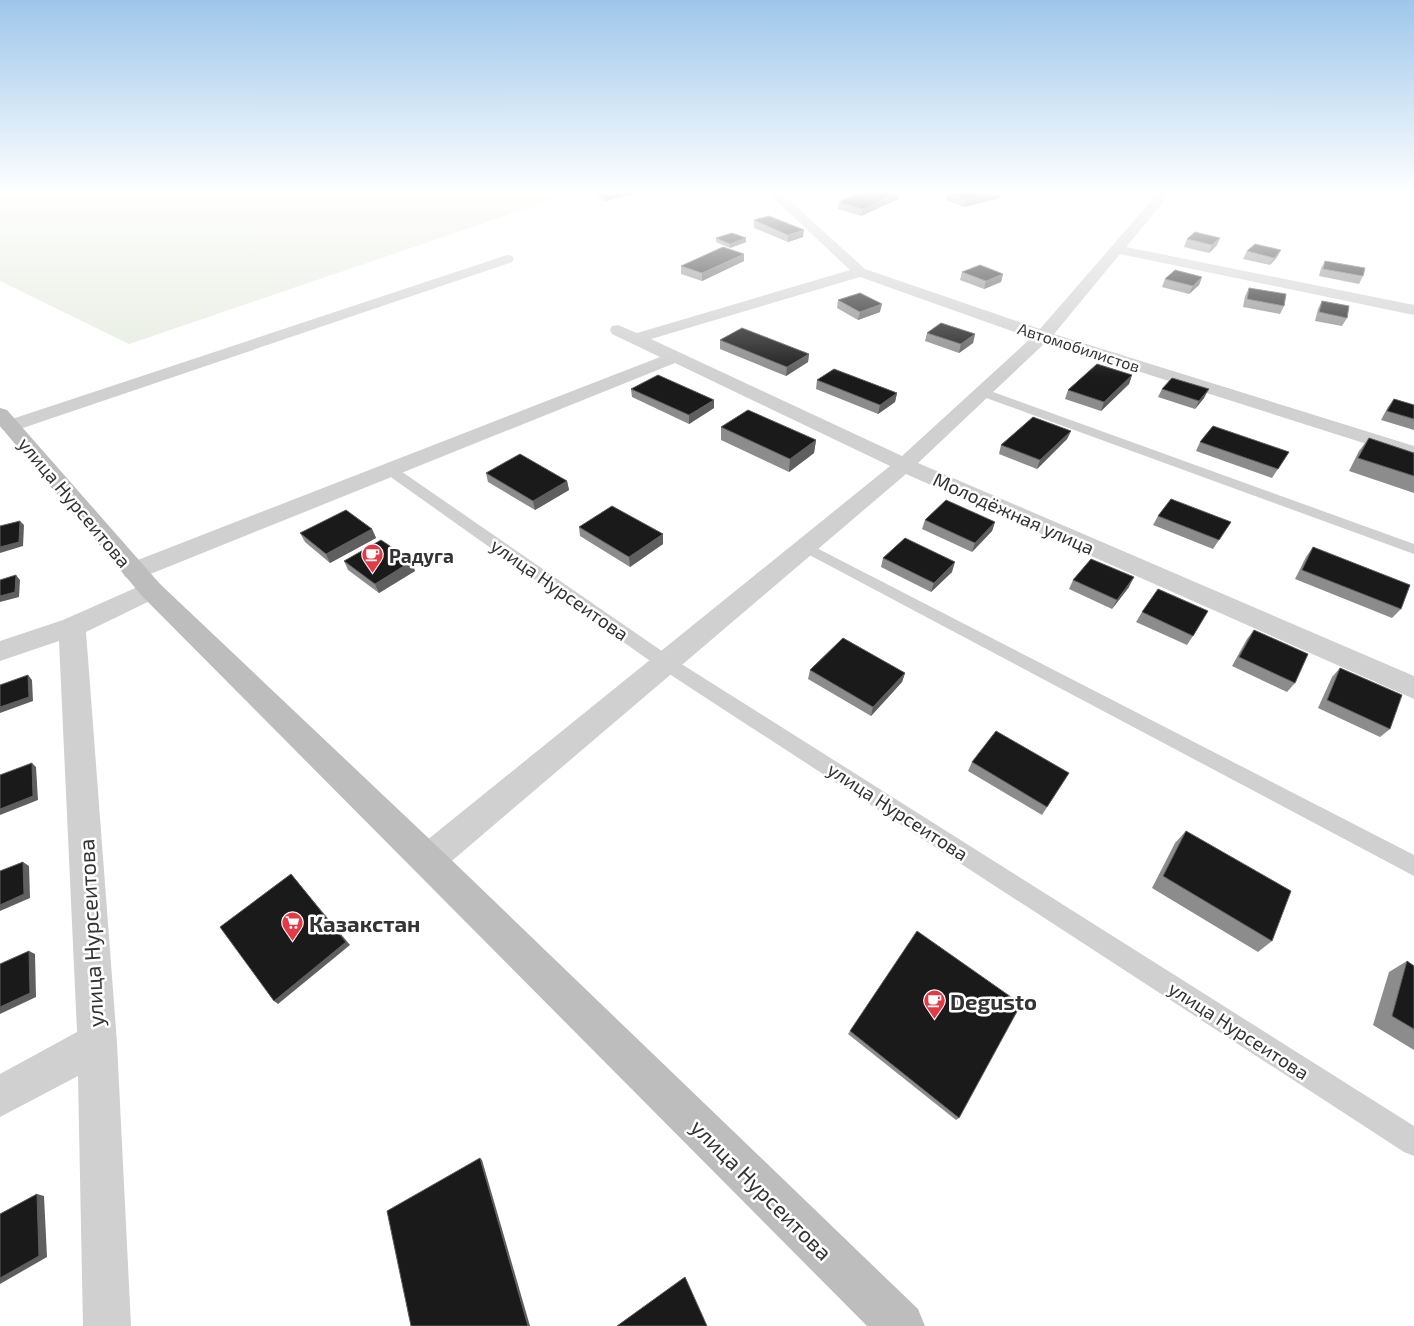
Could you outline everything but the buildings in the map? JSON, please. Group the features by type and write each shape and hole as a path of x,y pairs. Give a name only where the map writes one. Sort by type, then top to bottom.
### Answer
{"main road":[{"name":"улица Нурсеитова","path":"5,420 142,580 901,1326"}],"street":[{"name":"Автомобилистов","path":"839,253 860,272 1043,336 1414,453"},
{"path":"428,860 904,465 1043,336 1113,253"},
{"path":"1135,253 1414,310"},
{"path":"5,420 507,259"},
{"name":"Молодёжная улица","path":"860,272 627,334 904,465 1414,688"},
{"path":"0,651 72,627 142,580 390,470 675,357"},
{"name":"улица Нурсеитова","path":"72,627 97,1043 107,1326"},
{"path":"0,1096 97,1043"}],"lane":[{"path":"982,392 1414,549"},
{"name":"улица Нурсеитова","path":"390,470 666,663 1414,1142"},
{"path":"805,547 1414,866"}],"shaded area":[{"path":"0,253 396,253 129,344 0,281"}],"place":[{"name":"Радуга","path":"373,574"},
{"name":"Казакстан","path":"293,942"},
{"name":"Degusto","path":"934,1020"}]}
